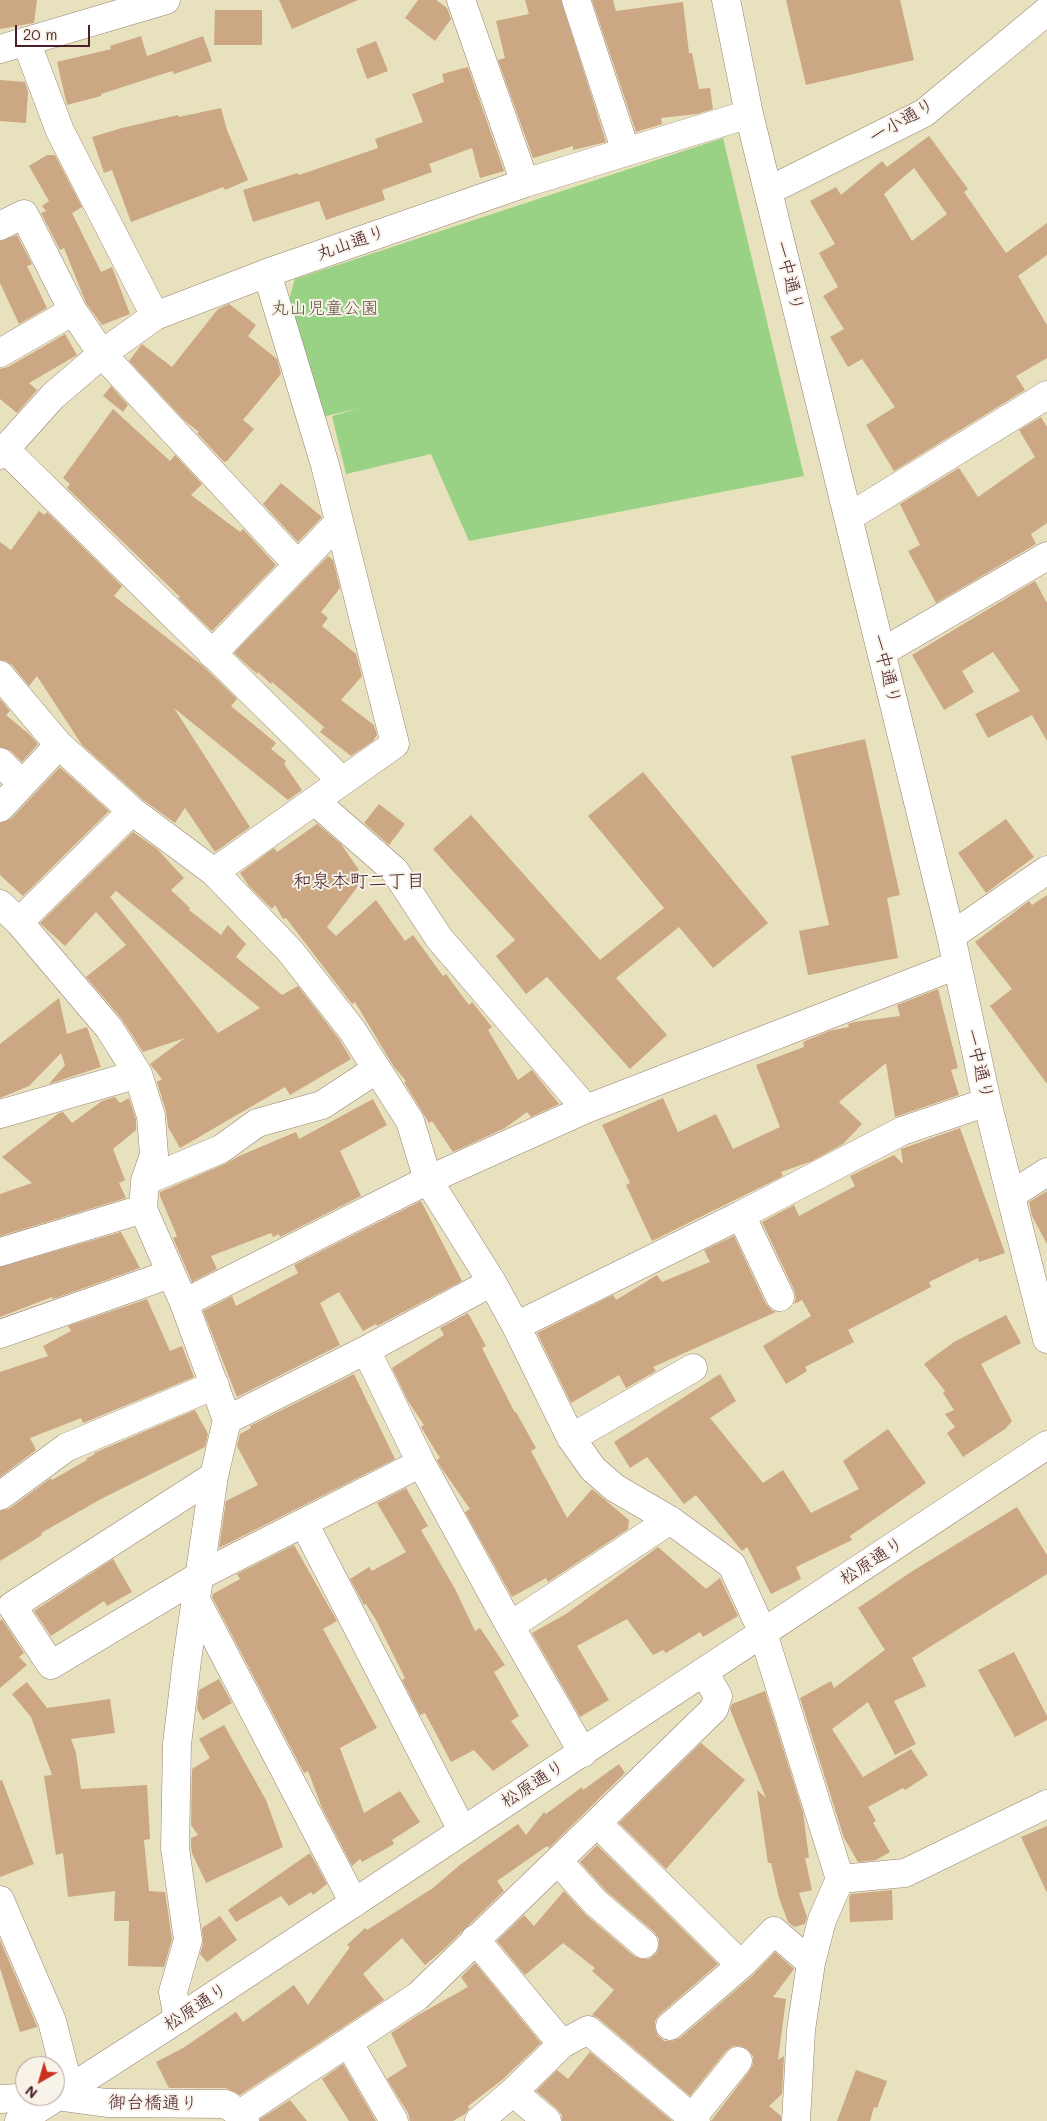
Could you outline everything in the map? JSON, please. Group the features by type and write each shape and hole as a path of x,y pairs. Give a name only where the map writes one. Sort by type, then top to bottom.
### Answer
{"street":[{"path":"461,0 525,183"},
{"path":"576,0 626,152"},
{"name":"一中通り","path":"726,0 749,114 951,936 987,1102 1047,1339"},
{"path":"0,49 164,1"},
{"name":"一小通り","path":"768,191 924,113 1047,11"},
{"path":"26,41 60,131 155,316"},
{"name":"丸山通り","path":"2,452 53,396 102,354 155,316 267,272 525,183 749,114"},
{"path":"0,226 24,214 73,311 102,354 298,565"},
{"path":"214,872 316,802 395,744 325,465 267,272"},
{"path":"0,353 73,311"},
{"path":"849,517 1047,395"},
{"path":"2,452 342,782"},
{"path":"212,654 339,522"},
{"path":"882,652 1047,556"},
{"path":"0,675 59,745 132,811 214,872 290,951 352,1030 410,1121 428,1180 492,1282 516,1326 571,1438 593,1469 615,1488 670,1520 732,1565 763,1633 840,1879 822,1920 811,1962 801,2030 796,2121"},
{"path":"0,808 59,745"},
{"path":"0,762 22,784"},
{"path":"316,802 395,871 438,938 586,1109"},
{"path":"19,922 132,811"},
{"path":"951,936 1047,870"},
{"path":"0,904 19,922 109,1028 138,1074 151,1116 154,1154 145,1181 143,1209 184,1303 227,1420 214,1476 177,1744 175,1848 188,1940 173,1992 178,2019"},
{"path":"184,1303 428,1180 586,1109 957,965"},
{"path":"145,1181 221,1149 257,1123 322,1105 377,1069"},
{"path":"0,1114 138,1074"},
{"path":"516,1326 741,1215 902,1131 987,1102"},
{"path":"1011,1195 1047,1172"},
{"path":"0,1252 143,1209"},
{"path":"741,1215 780,1297"},
{"path":"0,1334 170,1274"},
{"path":"227,1420 366,1350 492,1282"},
{"path":"366,1350 422,1463 510,1626 582,1753"},
{"path":"571,1438 693,1368"},
{"path":"0,1496 67,1447 214,1385"},
{"name":"松原通り","path":"65,2093 1047,1445"},
{"path":"214,1476 12,1606 51,1665 198,1588 304,1523 422,1463"},
{"path":"510,1626 670,1520"},
{"path":"304,1523 462,1830"},
{"path":"198,1588 354,1903"},
{"path":"242,2117 348,2042 418,1996 475,1939 558,1862 714,1709 718,1696 704,1672"},
{"path":"840,1879 905,1873 1047,1804"},
{"path":"597,1822 741,1965"},
{"path":"558,1862 596,1902 644,1944"},
{"path":"0,1900 52,2021 61,2056"},
{"path":"670,2026 741,1965 774,1931 811,1962"},
{"path":"475,1939 562,2044"},
{"path":"479,2121 513,2092 562,2044 588,2030 694,2119 738,2061"},
{"path":"348,2042 394,2121"},
{"path":"513,2092 547,2121"},
{"name":"御台橋通り","path":"0,2099 15,2100"},
{"name":"御台橋通り","path":"65,2102 226,2104 242,2117"},
{"name":"松原通り","path":"19,2121 45,2106"}],"green space":[{"name":"丸山児童公園","path":"723,138 804,476 469,541 431,454 346,474 332,416 360,408 322,417 287,306 295,279"}],"building":[{"path":"0,0 37,0 34,23 0,29"},
{"path":"279,0 358,0 292,29"},
{"path":"418,0 436,0 447,8 451,19 435,41 405,18"},
{"path":"525,0 561,0 606,142 573,150 573,146 533,158 498,60 505,58 496,21 529,14"},
{"path":"592,0 613,0 616,11 683,2 689,53 692,53 699,89 710,88 713,109 697,114 661,118 662,124 636,132"},
{"path":"786,0 900,0 914,60 806,85"},
{"path":"215,10 262,10 262,45 214,45"},
{"path":"141,36 147,56 203,36 212,61 174,74 172,71 101,94 101,96 67,105 57,62 111,49 110,46"},
{"path":"376,41 388,71 367,79 356,49"},
{"path":"468,67 504,171 480,178 472,148 429,164 432,172 382,190 385,200 326,220 319,201 253,222 243,190 298,173 299,175 378,148 375,139 423,122 412,94 444,82 442,74"},
{"path":"0,80 25,82 28,92 26,123 0,121"},
{"path":"221,108 227,130 248,180 225,190 223,187 131,222 112,170 104,173 92,137 178,115 179,117"},
{"path":"929,136 968,189 964,192 1006,253 1047,223 1047,255 1018,276 1047,325 1047,358 1016,376 1025,390 894,471 866,425 895,407 862,359 848,367 830,337 844,329 823,296 838,287 819,253 835,244 810,201 836,187 841,195 882,161 887,167","holes":["914,168 947,214 912,241 884,194"]},
{"path":"47,155 55,155 82,207 72,213 101,272 112,267 130,314 102,325 86,303 64,248 60,250 41,213 46,211 42,206 49,201 29,166"},
{"path":"17,235 32,264 27,266 47,308 19,324 0,283 0,241"},
{"path":"229,304 256,325 248,336 277,359 281,374 243,420 254,429 227,461 224,462 197,433 199,432 185,421 129,361 142,344 172,367 218,309"},
{"path":"65,334 77,355 29,383 37,390 17,413 0,399 0,369 8,367"},
{"path":"111,386 128,405 123,412 103,396"},
{"path":"113,409 170,461 175,455 202,484 191,495 240,532 243,529 276,565 212,631 178,598 180,597 67,488 70,484 63,478"},
{"path":"1041,417 1047,427 1047,523 1031,534 1036,544 936,603 908,551 920,545 900,504 959,468 978,497 1035,457 1019,430"},
{"path":"281,483 322,517 298,542 263,504"},
{"path":"39,511 44,515 47,512 122,586 114,596 204,667 237,699 231,706 276,743 271,749 286,761 284,764 302,790 288,800 174,708 250,827 215,852 185,808 175,823 142,799 82,745 37,676 29,686 12,665 0,660 0,542 11,550"},
{"path":"328,556 333,560 340,588 321,612 328,618 322,626 356,654 362,676 341,700 374,725 377,735 373,741 351,756 320,732 324,727 272,682 271,684 258,672 257,674 234,653"},
{"path":"1035,581 1047,603 1047,741 1032,715 988,738 975,714 1020,691 993,652 962,671 974,692 944,710 912,655"},
{"path":"0,699 10,711 6,715 38,744 22,762 11,751 0,747"},
{"path":"865,739 900,895 887,898 898,958 808,975 799,931 829,925 791,756"},
{"path":"60,767 109,811 23,896 0,875 0,823 11,819"},
{"path":"643,772 768,923 713,968 679,927 616,978 667,1035 630,1069 547,977 526,994 496,956 515,940 433,849 471,815 600,960 664,908 588,816"},
{"path":"379,804 405,824 389,845 364,823"},
{"path":"1006,819 1034,857 986,893 958,853"},
{"path":"314,821 341,844 359,870 356,872 362,881 327,927 336,936 376,900 405,941 413,935 443,976 446,974 469,1005 472,1002 492,1027 488,1030 518,1080 532,1070 559,1104 531,1117 527,1112 505,1128 453,1152 432,1121 429,1123 404,1082 406,1081 394,1067 355,1002 352,1004 286,918 283,919 275,905 272,909 249,886 240,873 274,848 277,852 317,824"},
{"path":"133,832 157,849 184,878 171,890 190,908 189,910 221,935 228,925 246,944 236,957 282,995 298,986 339,1039 351,1059 290,1095 285,1087 180,1148 168,1127 166,1111 157,1082 162,1079 150,1064 185,1038 143,1052 121,1018 86,977 126,945 96,912 65,946 40,923","holes":["116,891 260,1008 218,1033 110,897"]},
{"path":"1047,895 1047,1084 990,1006 1012,989 975,942 1029,901 1032,905"},
{"path":"938,989 958,1068 951,1070 959,1095 895,1117 886,1063 839,1102 862,1124 843,1144 812,1161 781,1172 783,1176 652,1241 626,1185 630,1183 602,1125 663,1098 678,1132 716,1114 733,1149 780,1127 756,1065 804,1047 803,1042 829,1031 849,1027 848,1024 900,1016 897,1005"},
{"path":"59,998 67,1034 87,1027 101,1067 49,1084 65,1065 61,1053 29,1086 0,1098 0,1044"},
{"path":"115,1097 120,1103 129,1098 136,1119 136,1130 113,1149 125,1180 119,1183 126,1198 0,1236 0,1194 32,1183 2,1157 59,1113 63,1112 72,1123 102,1101"},
{"path":"373,1099 387,1125 340,1151 361,1196 280,1237 279,1234 273,1237 271,1233 211,1256 217,1269 192,1282 173,1238 177,1236 160,1192 296,1132 299,1139"},
{"path":"960,1128 1005,1253 979,1262 978,1258 929,1282 931,1287 848,1330 854,1342 805,1367 807,1371 786,1384 763,1346 811,1316 802,1300 794,1304 796,1298 794,1290 762,1222 794,1205 799,1216 855,1186 850,1176 894,1155 903,1164 901,1149"},
{"path":"1047,1191 1047,1244 1032,1216 1029,1202"},
{"path":"421,1201 462,1281 377,1326 376,1324 363,1331 339,1292 320,1303 340,1345 237,1397 203,1311 232,1296 236,1306 298,1273 294,1265"},
{"path":"121,1232 140,1268 53,1299 52,1297 0,1317 0,1267"},
{"path":"734,1236 766,1304 771,1310 776,1312 653,1367 656,1371 626,1388 619,1375 571,1403 537,1333 613,1295 616,1300 657,1275 662,1282 710,1262 704,1250"},
{"path":"147,1299 170,1351 182,1346 194,1377 83,1423 81,1418 30,1438 36,1450 0,1477 0,1372 48,1356 43,1346 71,1331 68,1326"},
{"path":"468,1313 486,1346 482,1348 515,1413 536,1448 531,1451 567,1518 592,1489 629,1520 628,1529 548,1582 546,1578 512,1597 465,1512 470,1509 440,1466 437,1460 440,1458 421,1427 424,1425 408,1401 392,1368 444,1335 440,1328"},
{"path":"1006,1315 1021,1343 981,1364 1012,1421 1005,1429 963,1457 947,1433 955,1427 945,1414 954,1410 943,1393 945,1391 924,1364 954,1342"},
{"path":"354,1374 395,1459 219,1548 226,1501 258,1485 237,1446 240,1434 251,1428 250,1426"},
{"path":"720,1374 736,1401 710,1418 763,1483 783,1470 811,1513 859,1489 843,1461 888,1429 926,1483 850,1536 852,1540 796,1567 801,1579 771,1594 747,1547 742,1551 696,1495 684,1504 647,1457 630,1468 614,1442"},
{"path":"195,1410 208,1434 205,1447 101,1499 41,1533 42,1535 0,1561 0,1511 9,1509 51,1478 52,1480 87,1460 94,1453"},
{"path":"406,1488 428,1526 421,1530 455,1589 475,1631 480,1628 505,1665 494,1672 519,1716 511,1721 529,1746 493,1771 474,1750 451,1762 425,1713 420,1715 402,1680 405,1678 376,1620 366,1604 364,1605 350,1579 369,1567 372,1571 406,1552 377,1503"},
{"path":"1017,1507 1047,1555 1047,1574 912,1658 926,1686 894,1701 916,1744 895,1755 868,1702 832,1729 863,1777 911,1749 928,1775 905,1790 903,1788 868,1807 876,1821 873,1823 890,1852 876,1860 858,1862 844,1838 800,1698 831,1681 834,1688 885,1650 858,1608 911,1572"},
{"path":"294,1545 337,1621 323,1629 377,1728 340,1748 364,1813 400,1791 420,1822 392,1840 394,1844 362,1862 360,1859 352,1866 322,1808 308,1771 304,1773 212,1597 213,1594 240,1579 237,1574"},
{"path":"658,1547 706,1589 720,1578 738,1616 703,1637 700,1632 666,1653 663,1650 653,1655 627,1619 577,1646 609,1700 580,1717 532,1633 566,1614"},
{"path":"113,1559 132,1592 107,1606 104,1601 51,1636 34,1611"},
{"path":"2,1619 24,1653 19,1657 27,1665 0,1688 0,1621"},
{"path":"1014,1652 1047,1716 1047,1720 1015,1737 978,1670"},
{"path":"219,1679 232,1703 203,1720 197,1709 199,1690"},
{"path":"27,1682 47,1708 110,1699 115,1733 71,1739 76,1753 81,1789 147,1785 150,1839 144,1840 149,1891 165,1892 172,1939 164,1967 128,1966 129,1921 114,1921 115,1891 68,1897 63,1853 56,1855 44,1776 52,1775 31,1717 12,1694"},
{"path":"765,1691 803,1812 809,1858 805,1858 812,1890 799,1893 807,1917 805,1924 794,1927 788,1922 779,1898 771,1863 768,1863 757,1790 766,1798 730,1709 732,1704"},
{"path":"224,1725 266,1800 283,1847 206,1883 191,1847 191,1838 198,1835 191,1825 192,1769 210,1758 199,1739"},
{"path":"701,1743 745,1780 666,1869 619,1823"},
{"path":"619,1764 625,1773 549,1848 547,1846 497,1881 504,1891 425,1965 402,1938 363,1974 384,2000 240,2095 226,2088 169,2088 156,2062 183,2048 236,2012 243,2022 294,1985 308,2005 350,1947 347,1945 365,1928 367,1930 433,1888 461,1864 518,1824 526,1835 544,1812 546,1814 582,1787 583,1790"},
{"path":"2,1780 34,1864 0,1877 0,1781"},
{"path":"1047,1826 1047,1893 1021,1837"},
{"path":"597,1845 718,1964 659,2015 655,2021 655,2028 658,2036 664,2041 680,2038 751,1977 775,1952 794,1969 773,1997 786,1999 778,2060 784,2056 782,2094 769,2106 781,2116 781,2121 711,2121 753,2064 753,2056 747,2049 733,2046 726,2051 690,2096 598,2018 592,2015 614,1990 592,1971 595,1968 563,1943 525,1975 497,1941 524,1915 534,1926 564,1891 585,1914 634,1956 649,1959 656,1954 659,1939 654,1932 606,1891 580,1862"},
{"path":"310,1853 327,1884 313,1895 311,1892 289,1906 281,1896 236,1922 228,1910"},
{"path":"892,1890 893,1920 850,1922 849,1898 851,1894"},
{"path":"220,1916 237,1940 207,1962 200,1954 203,1944 202,1928"},
{"path":"0,1940 37,2027 20,2032 0,1968"},
{"path":"475,1963 541,2043 502,2080 468,2106 469,2109 465,2114 453,2121 410,2121 408,2113 387,2079 407,2066 391,2033 418,2015 468,1987 461,1977"},
{"path":"590,2052 672,2121 562,2121 562,2115 557,2109 536,2091 557,2070 568,2079"},
{"path":"343,2064 376,2121 349,2121 322,2079"},
{"path":"856,2070 887,2081 877,2108 874,2107 870,2121 837,2121"},
{"path":"290,2100 307,2121 260,2121 260,2119"}],"district":[{"name":"和泉本町二丁目","path":"359,881"}]}
